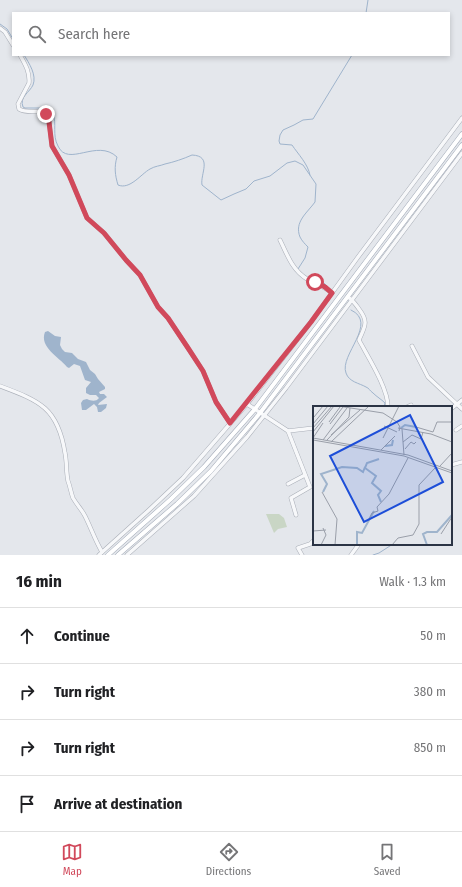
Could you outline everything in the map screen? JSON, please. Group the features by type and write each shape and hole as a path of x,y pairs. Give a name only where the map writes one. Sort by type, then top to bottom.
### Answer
{"main road":[{"path":"108,555 171,500 199,472 255,409 462,134"},
{"path":"118,555 177,504 210,471 260,413 350,298 369,270 462,145"},
{"path":"363,265 369,270"}],"street":[{"path":"0,28 12,44"},
{"path":"21,56 26,66 29,83 18,104 19,109 22,111 39,111 46,114 49,122 52,146 69,175 87,218 104,233 140,275 158,307 168,318 203,371 216,402 230,423"},
{"path":"0,386 35,400 47,409 62,437 66,455 68,478 73,498 85,516 100,554 150,510 183,478 247,404 311,322 462,118"},
{"path":"458,124 462,126"},
{"path":"127,555 194,496 265,416 350,298 462,153"},
{"path":"280,240 294,268 306,278 325,287 332,293"},
{"path":"350,298 365,317 366,323 359,340 388,399 388,406"},
{"path":"412,346 428,378 462,409"},
{"path":"452,407 462,400"},
{"path":"247,404 288,431 310,488 291,498 296,515"},
{"path":"456,430 462,426"},
{"path":"288,431 313,428"},
{"path":"452,465 462,462"},
{"path":"288,484 304,475"},
{"path":"302,555 298,548 310,544 313,541"},
{"path":"351,555 358,545"}],"green space":[{"path":"266,514 279,514 284,518 287,527 278,529 274,533"}],"water":[{"path":"48,331 55,336 61,337 60,345 62,349 65,352 72,353 78,359 86,362 90,370 105,387 105,389 99,392 107,397 98,405 107,404 106,408 101,412 98,412 97,407 94,404 86,410 82,410 81,403 83,400 87,399 95,401 99,398 96,395 86,393 86,388 91,382 85,380 80,366 74,364 69,368 67,367 47,347 44,337 45,332"}],"waterway":[{"path":"366,12 368,0"},
{"path":"0,24 7,29 12,37"},
{"path":"25,56 32,69 34,81 32,88 22,100 23,107 43,108 53,113 56,142 63,152 76,154 101,150 109,152 117,157 115,171 118,185 127,185 152,168 192,155 198,156 204,162 202,185 221,200 246,189 254,181 270,176 287,163 295,161 303,165 316,184 315,202 300,222 300,237 308,247 305,258 298,269"},
{"path":"310,175 305,163 292,145 280,144 280,135 283,130 303,120 313,119 351,56"},
{"path":"309,278 324,283 330,289"},
{"path":"351,310 359,316 361,323 360,331 345,366 347,376 367,387 385,403 384,406"},
{"path":"373,555 391,545"}],"route":[{"path":"46,114 49,122 49,132 52,146 69,175 87,218 104,233 140,275 158,307 168,318 203,371 216,402 230,423 258,390 332,293 325,287 315,282"}]}
